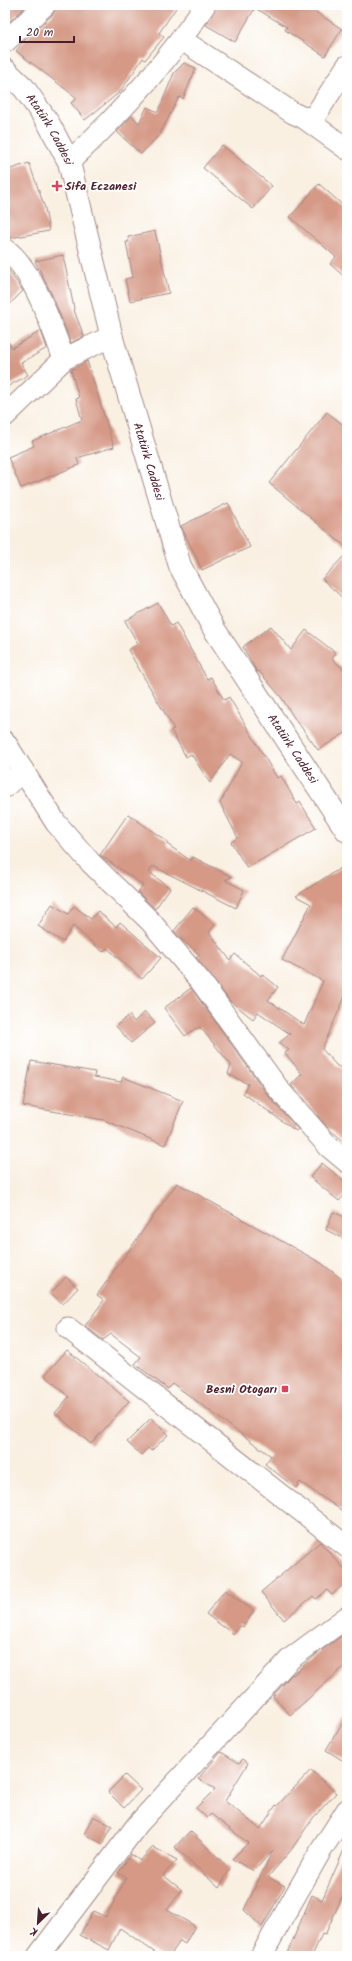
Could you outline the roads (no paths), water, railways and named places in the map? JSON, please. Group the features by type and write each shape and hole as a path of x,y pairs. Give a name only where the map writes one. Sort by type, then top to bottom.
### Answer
{"main road":[{"name":"Atatürk Caddesi","path":"5,70 24,88 49,124 69,162 112,336 180,566 214,629 345,826"}],"street":[{"path":"5,42 45,5"},
{"path":"69,162 103,130 182,40 206,5"},
{"path":"182,40 293,113 304,118 347,149"},
{"path":"304,118 315,116 347,66"},
{"path":"6,252 20,264 34,287 64,360"},
{"path":"5,416 64,360 112,336"},
{"path":"5,742 56,823 90,862 151,922 202,983 280,1091 329,1147 347,1162"},
{"path":"5,787 23,770"},
{"path":"68,1328 347,1547"},
{"path":"38,1956 138,1824 290,1659 347,1617"},
{"path":"261,1956 320,1852 347,1810"}],"place":[{"name":"Sifa Eczanesi","path":"57,186"},
{"name":"Besni Otogarı","path":"285,1389"}]}
